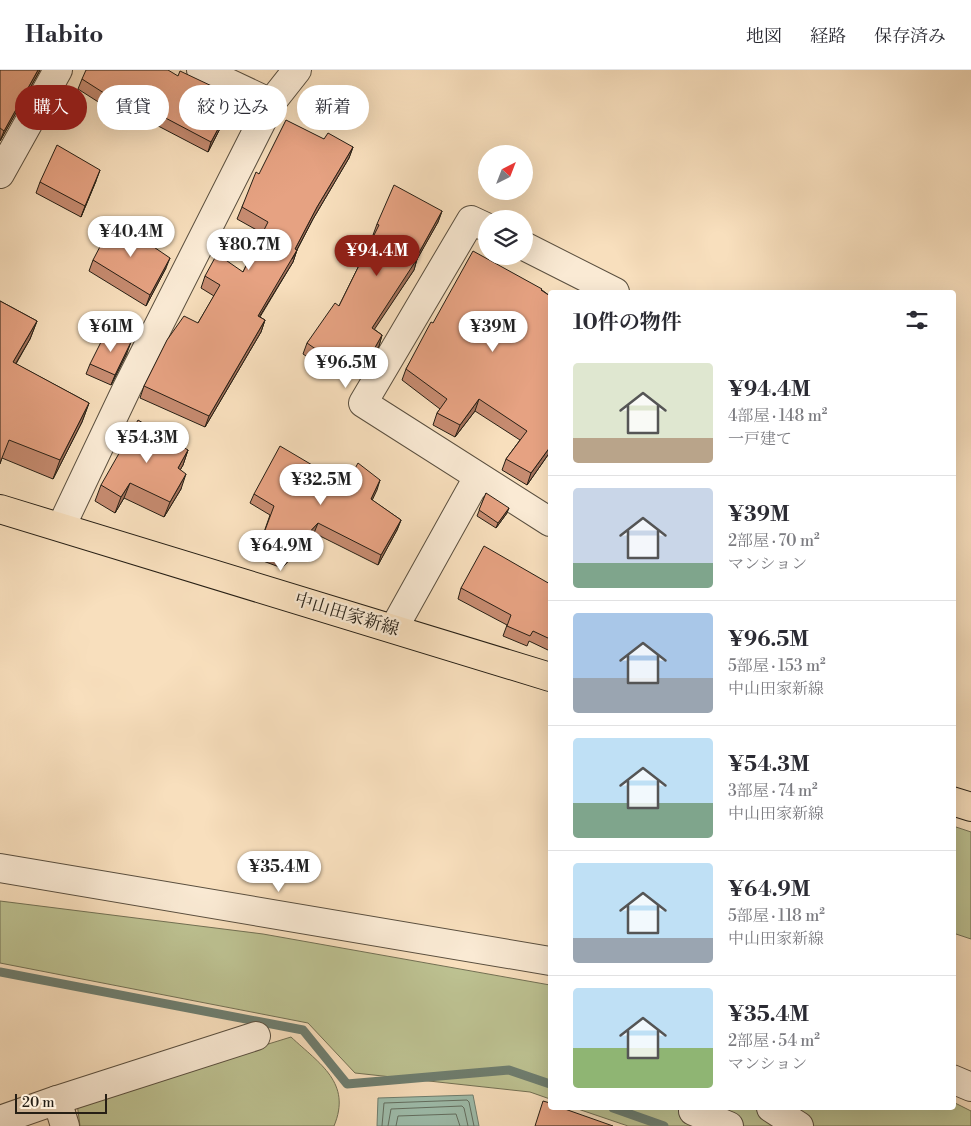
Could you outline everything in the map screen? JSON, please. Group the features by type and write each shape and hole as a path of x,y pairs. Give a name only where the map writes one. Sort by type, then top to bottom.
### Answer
{"main road":[{"name":"中山田家新線","path":"0,509 548,676"},
{"path":"956,802 971,807"}],"street":[{"path":"0,174 58,70"},
{"path":"201,70 234,85"},
{"path":"285,85 297,70"},
{"path":"61,527 127,388 257,130"},
{"path":"478,223 471,220 363,403 548,521"},
{"path":"533,251 611,290"},
{"path":"394,628 478,477"},
{"path":"0,868 548,961"},
{"path":"0,1120 256,1036"},
{"path":"956,1081 971,1087"},
{"path":"57,1100 65,1126"},
{"path":"774,1110 799,1126"},
{"path":"693,1111 729,1126"}],"green space":[{"path":"956,827 971,832 971,939 956,934"},
{"path":"0,901 263,934 548,985 548,1098 530,1092 355,1073 308,1023 0,963"},
{"path":"291,1037 322,1066 336,1086 339,1098 339,1111 334,1126 80,1126 77,1103"},
{"path":"956,1104 971,1111 971,1126 628,1126 581,1110 956,1110"}],"water":[{"path":"473,1095 479,1126 377,1126 378,1098"}],"building":[{"path":"0,70 38,70 30,85 15,85 15,111 4,131 0,128"},
{"path":"86,70 168,70 178,76 180,71 210,85 179,85 179,125 169,120 169,85 97,85 97,89 82,79"},
{"path":"287,120 297,126 297,130 306,130 324,139 328,133 353,147 317,207 295,249 297,250 258,316 265,320 209,416 144,386 167,340 184,316 198,323 220,285 205,276 217,254 243,272 268,222 242,207 256,172 259,174 281,130 287,130"},
{"path":"188,130 217,130 211,142"},
{"path":"57,145 100,170 85,206 40,182"},
{"path":"394,185 442,211 417,259 372,328 382,335 368,360 350,348 337,364 307,343 335,303 339,306 379,225 377,224"},
{"path":"114,220 170,258 150,295 93,260"},
{"path":"473,251 478,254 478,265 498,265 542,289 548,295 548,450 531,473 506,459 527,431 479,399 460,425 437,413 447,399 406,369 431,322 433,323"},
{"path":"0,301 37,321 13,362 89,403 60,460 9,440 0,463"},
{"path":"106,332 131,342 115,375 90,364"},
{"path":"138,420 188,450 178,468 186,474 170,502 130,483 121,497 101,485"},
{"path":"280,446 346,485 358,463 380,480 371,499 401,520 381,555 318,523 285,558 258,549 274,506 254,494"},
{"path":"486,493 509,508 498,523 479,510"},
{"path":"484,546 548,583 548,638 533,631 530,636 507,626 511,615 461,588"},
{"path":"543,1101 548,1102 548,1110 568,1110 613,1126 535,1126"}],"waterway":[{"path":"0,972 303,1030 347,1084 509,1070 548,1083"},
{"path":"619,1110 664,1126"}]}
